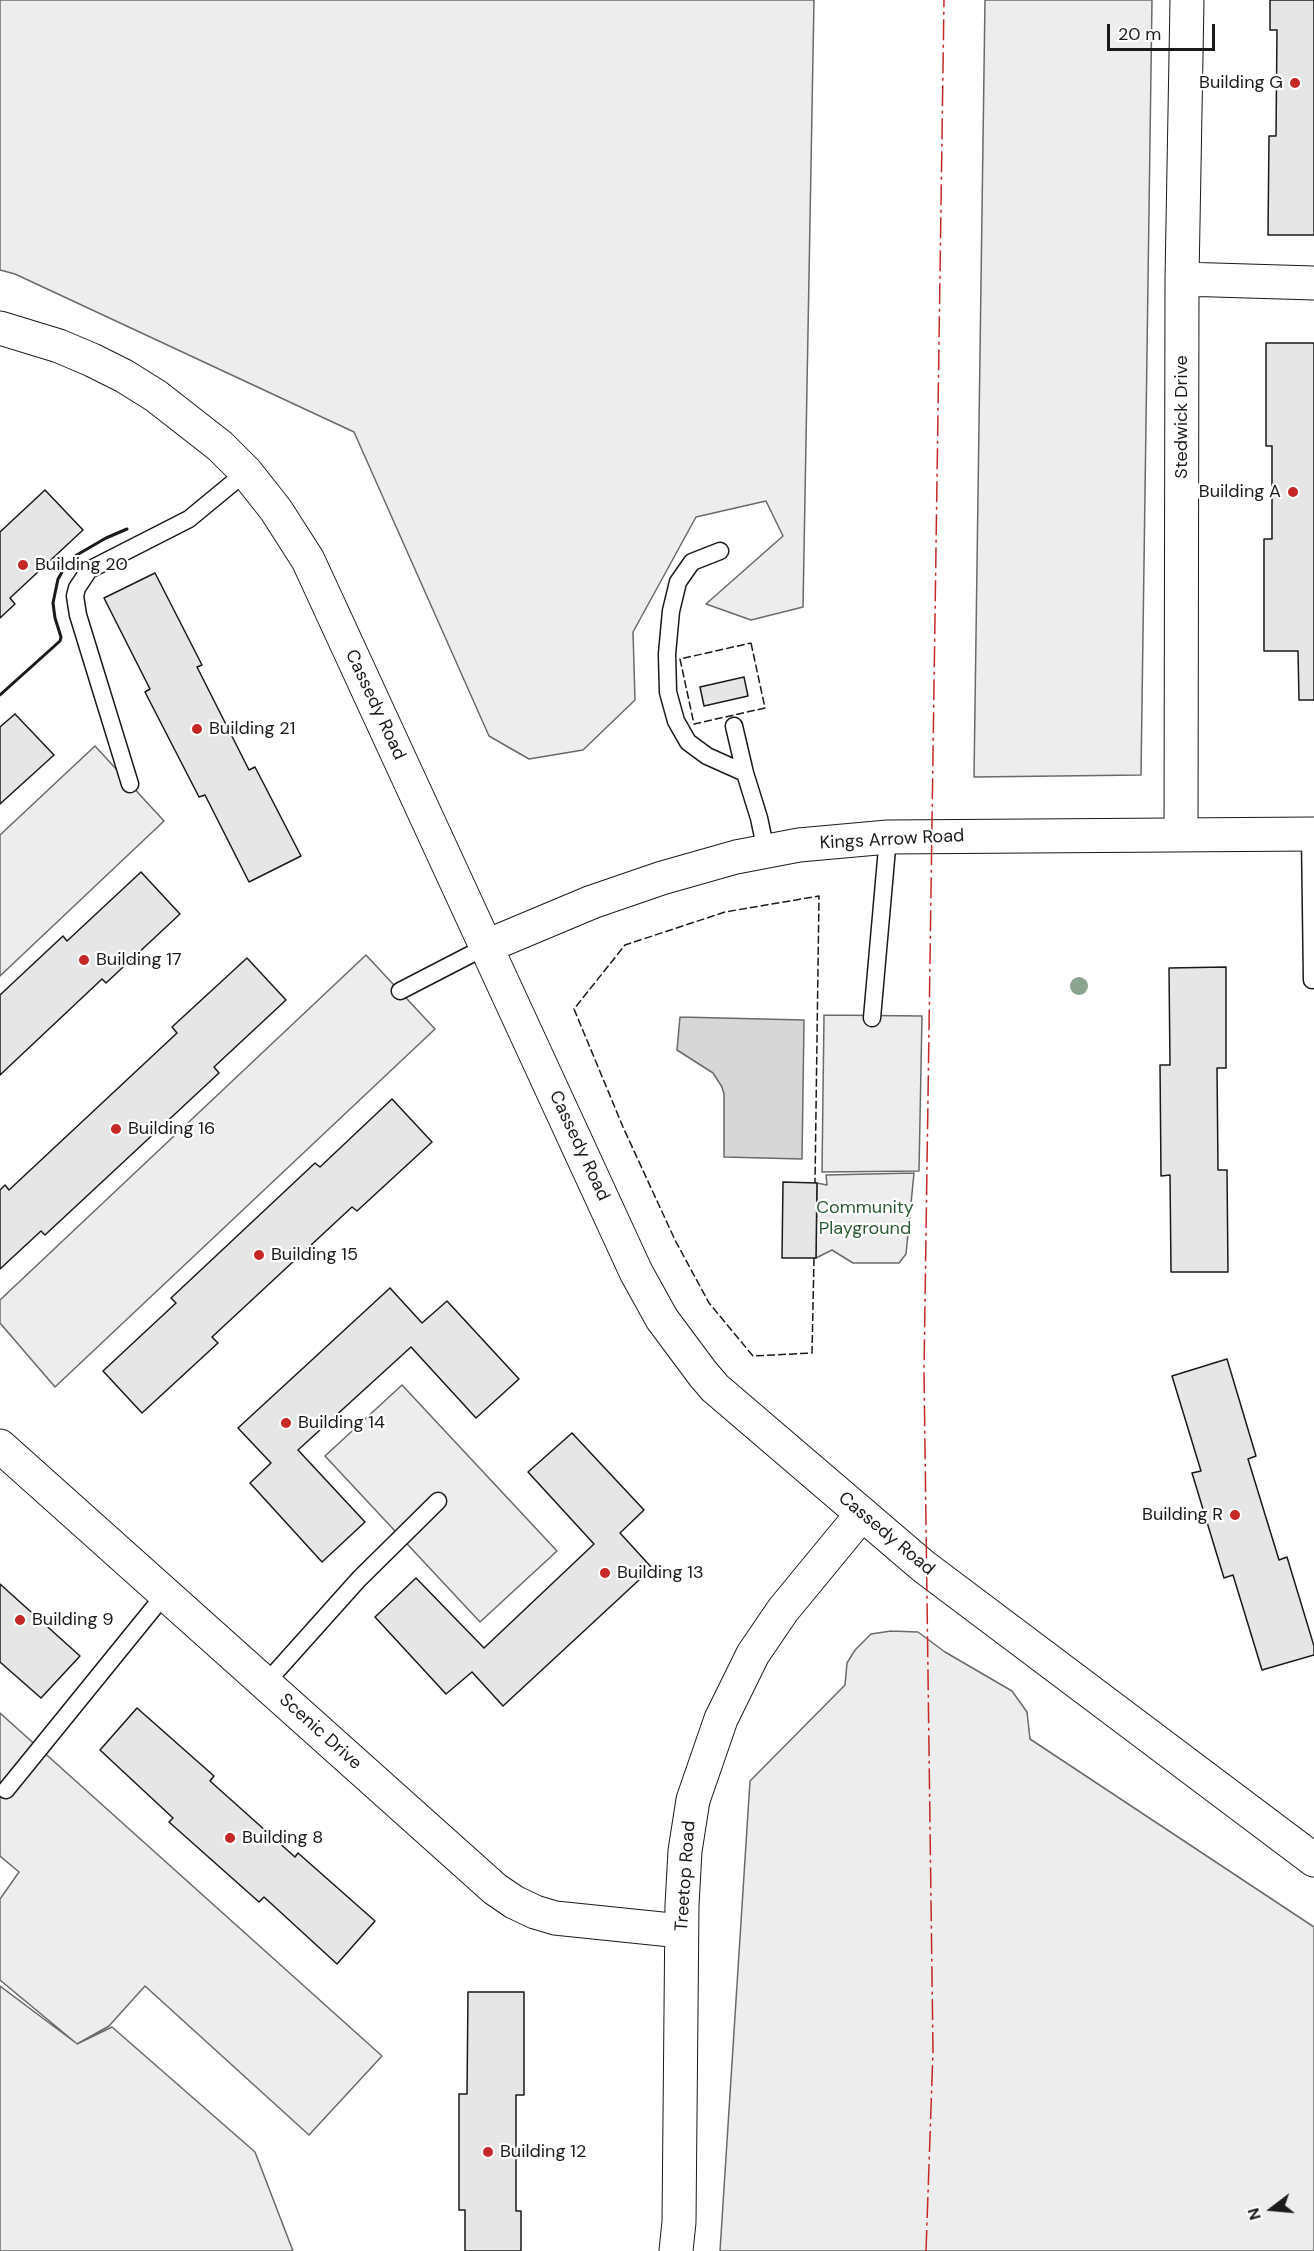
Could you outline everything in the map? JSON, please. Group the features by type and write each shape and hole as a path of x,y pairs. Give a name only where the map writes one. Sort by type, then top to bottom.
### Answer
{"street":[{"name":"Stedwick Drive","path":"1180,834 1182,279 1187,0"},
{"path":"1182,279 1314,283"},
{"name":"Cassedy Road","path":"0,328 59,346 124,376 186,417 220,446 246,472 276,510 308,560 636,1272 662,1319 715,1388 923,1566 1314,1860"},
{"name":"Kings Arrow Road","path":"487,946 592,902 662,878 736,856 823,842 888,837 1312,834"},
{"name":"Scenic Drive","path":"0,1446 495,1888 514,1902 555,1918 681,1931"},
{"name":"Treetop Road","path":"676,2251 679,2222 683,1874 688,1828 700,1778 721,1719 765,1636 783,1610 862,1514"}],"lane":[{"path":"130,784 78,615 75,596 77,588 89,570 189,519 246,472"},
{"path":"720,551 692,562 678,582 671,611 667,654 669,692 676,721 688,742 707,756 745,774"},
{"path":"734,726 766,851"},
{"path":"1312,834 1312,980"},
{"path":"872,1018 888,837"},
{"path":"400,991 487,946"},
{"path":"266,1684 359,1579 438,1501"},
{"path":"6,1790 165,1593"}],"shaded area":[{"path":"0,0 814,0 803,607 751,620 706,604 783,536 766,501 696,517 633,632 635,700 583,750 529,759 489,736 354,432 15,274 0,270"},
{"path":"985,0 1152,0 1141,775 974,777"},
{"path":"95,746 164,821 0,976 0,835"},
{"path":"366,955 435,1029 55,1387 0,1323 0,1300"},
{"path":"824,1015 922,1016 919,1171 822,1172"},
{"path":"680,1017 804,1020 802,1159 724,1157 722,1087 713,1073 677,1050"},
{"name":"Community Playground","path":"914,1173 906,1254 899,1263 853,1263 832,1250 816,1258 817,1183 827,1185 826,1175"},
{"path":"402,1385 557,1551 480,1622 325,1456"},
{"path":"891,1631 918,1632 945,1652 1012,1691 1027,1712 1030,1739 1314,1927 1314,2251 720,2251 750,1781 845,1685 847,1663 855,1650 871,1634"},
{"path":"0,1713 382,2056 309,2135 145,1986 109,2026 77,2044 112,2027 255,2152 293,2251 0,2251 0,1986 76,2043 0,1980 0,1899 19,1872 0,1856"}],"building":[{"name":"Building G","path":"1270,0 1314,0 1314,235 1268,235 1269,136 1276,136 1277,30 1270,30"},
{"name":"Building A","path":"1266,343 1314,343 1314,700 1299,700 1298,651 1264,651 1264,539 1272,539 1272,446 1266,446"},
{"name":"Building 20","path":"45,490 83,530 10,598 15,604 0,618 0,532"},
{"name":"Building 21","path":"155,573 202,665 197,667 249,770 255,767 301,856 249,882 205,795 199,797 145,692 150,689 104,598"},
{"path":"744,677 748,696 704,706 700,687"},
{"path":"15,714 54,755 0,804 0,727"},
{"name":"Building 17","path":"141,872 180,914 106,983 102,979 0,1075 0,995 63,936 67,941"},
{"name":"Building 16","path":"247,958 286,1000 214,1067 219,1073 45,1235 41,1231 0,1269 0,1190 5,1185 9,1190 177,1033 172,1027"},
{"path":"1226,967 1226,1068 1217,1068 1218,1170 1227,1170 1228,1272 1171,1272 1170,1175 1161,1176 1160,1065 1170,1065 1169,968"},
{"name":"Building 15","path":"392,1099 432,1142 357,1211 352,1207 212,1337 218,1343 142,1413 103,1371 176,1303 171,1298 315,1163 320,1167"},
{"path":"783,1182 817,1183 816,1258 782,1258"},
{"name":"Building 14","path":"390,1288 422,1323 447,1301 519,1379 476,1418 411,1347 298,1450 365,1522 322,1562 250,1483 271,1463 238,1428"},
{"name":"Building R","path":"1227,1359 1256,1456 1248,1459 1279,1560 1287,1557 1314,1646 1314,1655 1262,1670 1233,1575 1224,1578 1192,1473 1201,1471 1172,1376"},
{"name":"Building 13","path":"572,1433 644,1510 620,1533 652,1568 503,1706 472,1672 446,1694 375,1617 416,1578 484,1648 594,1544 528,1472"},
{"name":"Building 9","path":"0,1584 80,1656 41,1698 0,1662"},
{"name":"Building 8","path":"137,1708 214,1776 210,1781 295,1857 298,1853 375,1921 337,1964 264,1897 259,1902 169,1822 173,1818 100,1750"},
{"name":"Building 12","path":"468,1992 524,1992 524,2095 516,2095 516,2211 521,2211 521,2251 465,2251 465,2210 459,2210 459,2094 467,2094"}],"fence":[{"path":"751,643 765,708 694,724 680,659 751,643"},
{"path":"814,1258 812,1353 753,1356 709,1303 675,1240 623,1127 574,1009 625,945 725,912 819,896 815,1183"}],"wall":[{"path":"0,695 60,641 53,603 58,579 65,567 75,556 127,529"}],"power":[{"path":"926,2251 933,2051 924,1372 944,0"}],"place":[{"name":"Building G","path":"1295,83"},
{"name":"Building A","path":"1293,492"},
{"name":"Building 20","path":"23,565"},
{"name":"Building 21","path":"197,729"},
{"name":"Building 17","path":"84,960"},
{"name":"Building 16","path":"116,1129"},
{"name":"Building 15","path":"259,1255"},
{"name":"Building 14","path":"286,1423"},
{"name":"Building R","path":"1235,1515"},
{"name":"Building 13","path":"605,1573"},
{"name":"Building 9","path":"20,1620"},
{"name":"Building 8","path":"230,1838"},
{"name":"Building 12","path":"488,2152"}]}
